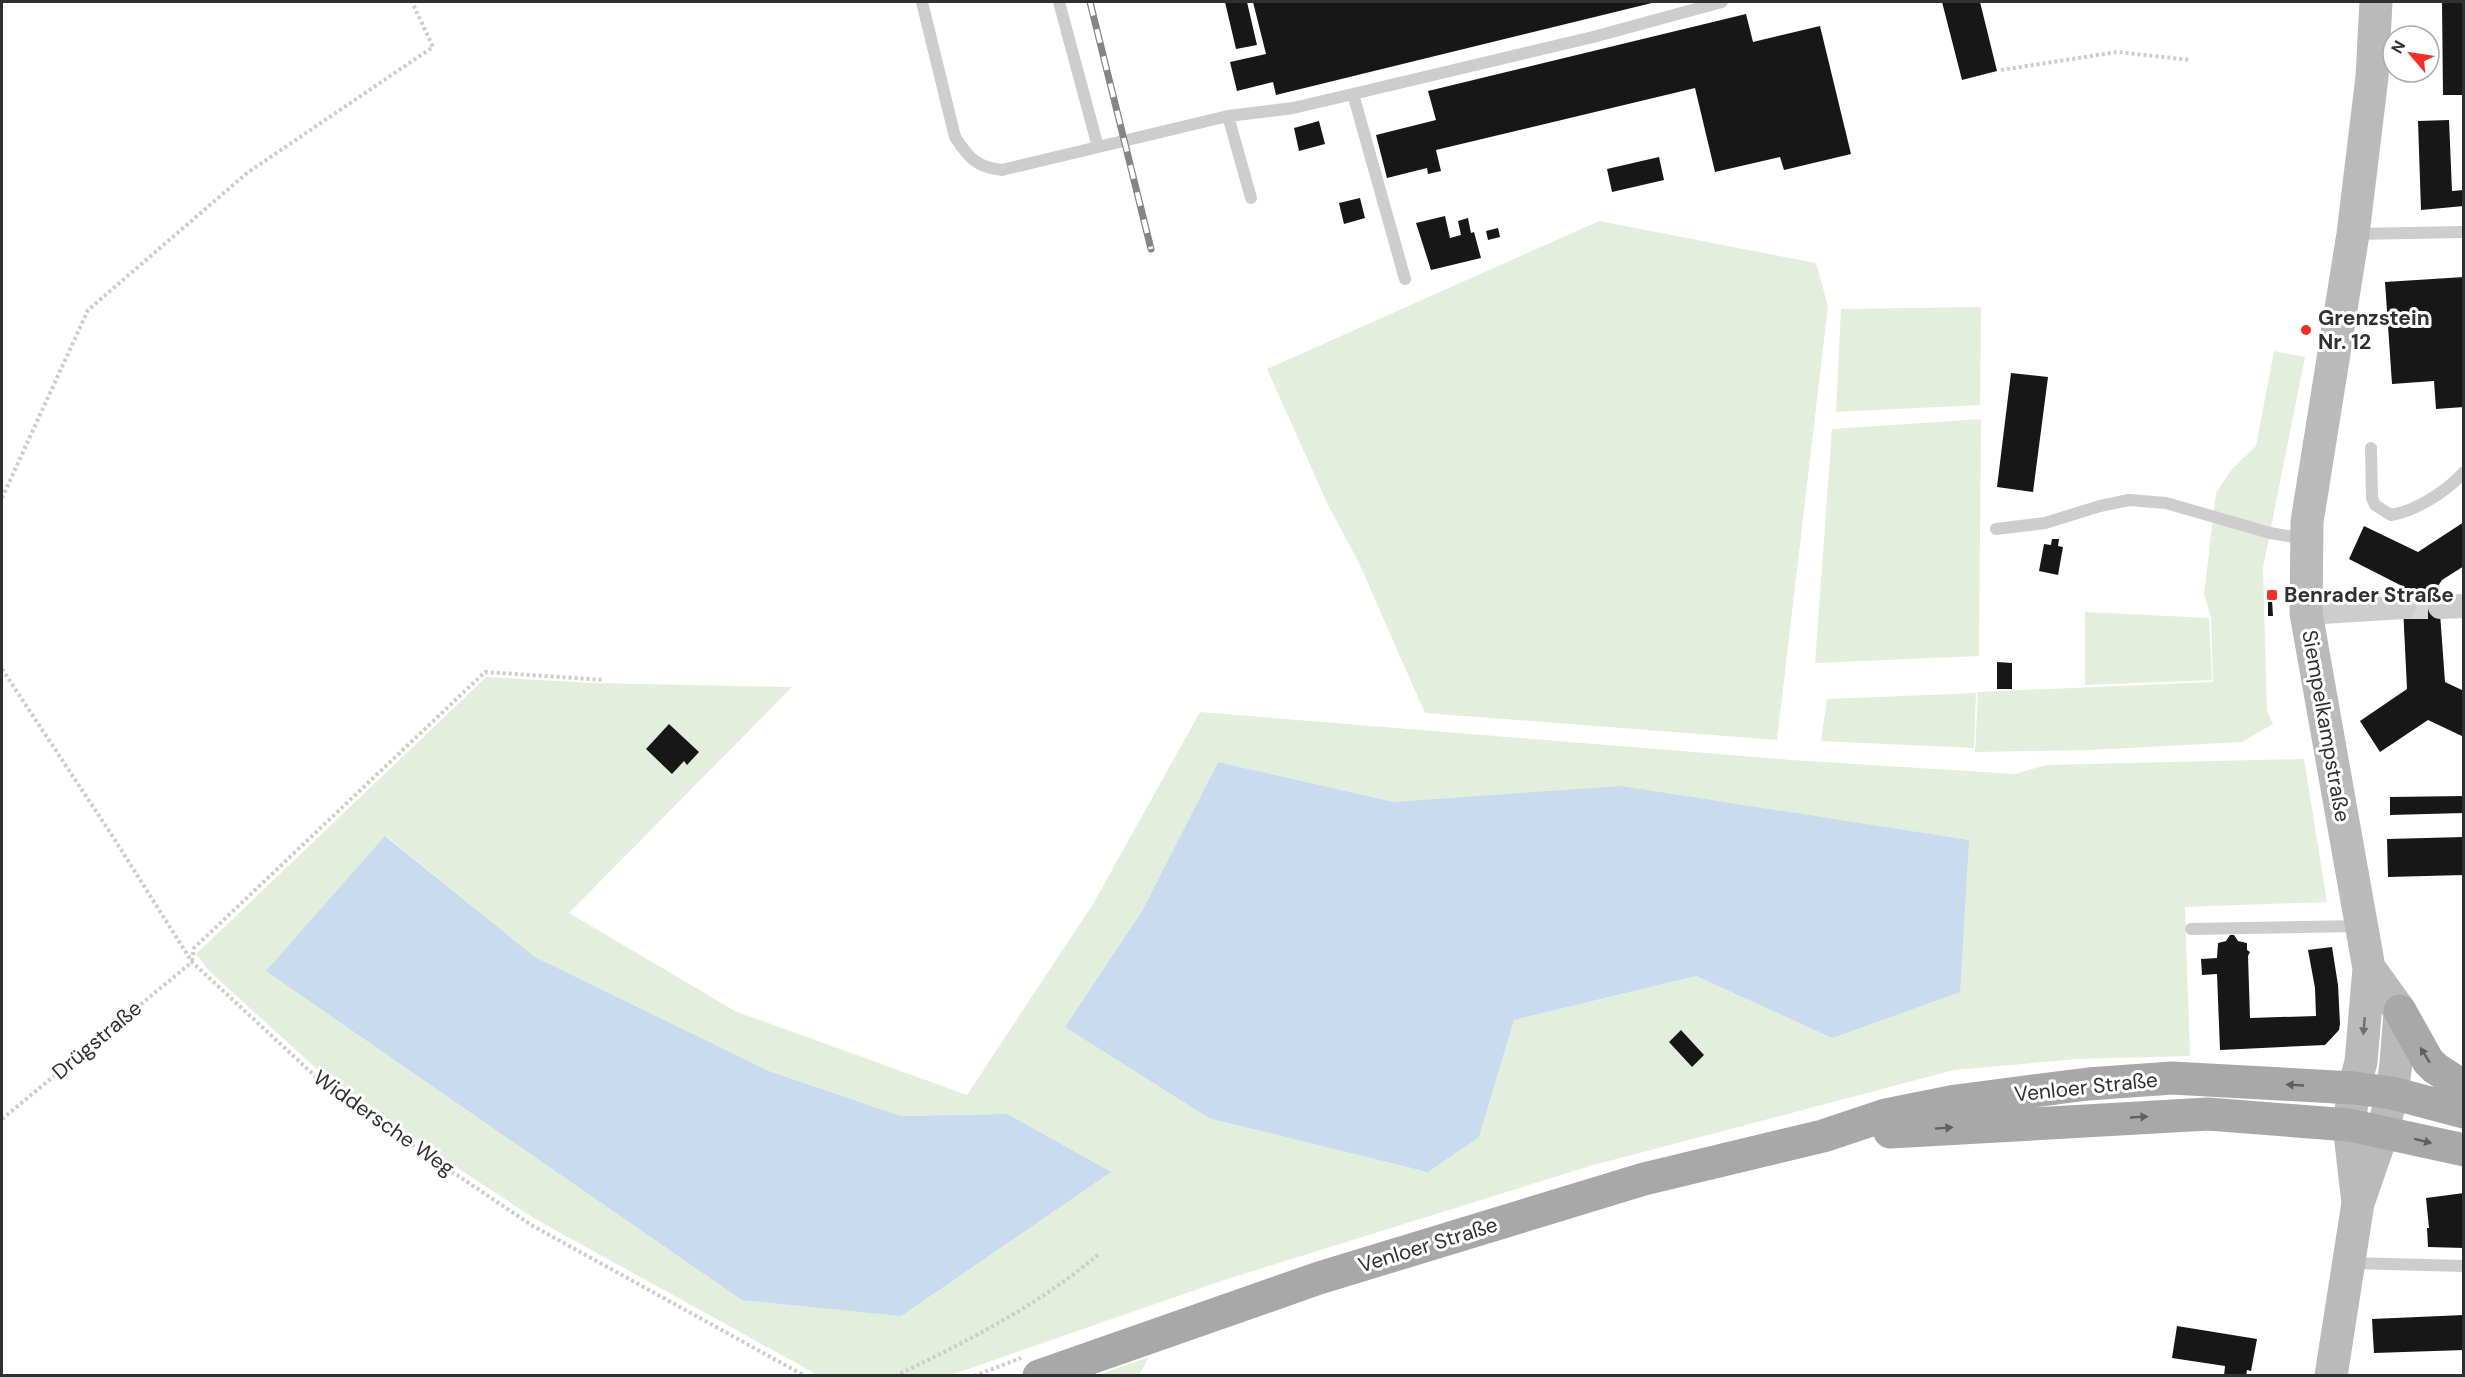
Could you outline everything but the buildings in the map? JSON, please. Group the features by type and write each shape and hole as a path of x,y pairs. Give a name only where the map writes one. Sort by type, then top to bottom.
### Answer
{"main road":[{"path":"2400,1011 2428,1060 2463,1087"},
{"name":"Venloer Straße","path":"1039,1376 1319,1278 1644,1179 1823,1136 1886,1115 1944,1103 2088,1084 2172,1078 2354,1088 2392,1093 2463,1112"},
{"name":"Venloer Straße","path":"1823,1136 2208,1114 2349,1125 2463,1150"}],"street":[{"name":"Siempelkampstraße","path":"2349,1125 2354,1088 2361,1062 2369,968 2306,613 2307,522 2353,234 2372,77 2376,2"},
{"path":"2306,613 2404,607"},
{"name":"Siempelkampstraße","path":"2369,968 2400,1011"},
{"path":"2331,1376 2358,1203 2383,1131 2392,1093 2400,1011"},
{"path":"2349,1125 2358,1203"}],"lane":[{"path":"922,2 955,137 968,156 984,168 1002,170 1228,116 1293,108 1593,38 1722,2"},
{"path":"1059,2 1098,147"},
{"path":"1353,94 1404,279"},
{"path":"1228,116 1251,198"},
{"path":"2353,234 2463,232"},
{"path":"2371,448 2372,498 2375,505 2391,515 2409,510 2452,483 2463,472"},
{"path":"1996,529 2045,523 2100,506 2129,500 2166,503 2270,532 2307,539"},
{"path":"2191,929 2362,926"},
{"path":"2349,1263 2463,1266"}],"path":[{"path":"2,498 88,310 247,173 433,47 412,2"},
{"path":"2001,70 2117,52 2190,60"},
{"name":"Widdersche Weg","path":"2,669 192,962 329,1089 532,1226 805,1376"},
{"path":"192,962 194,948 485,672 604,680"},
{"name":"Drügstraße","path":"2,1119 192,962"},
{"path":"896,1376 1031,1305 1070,1278 1100,1253"}],"green space":[{"path":"1599,221 1816,263 1828,306 1777,740 1425,713 1358,561 1328,505 1267,369"},
{"path":"1981,307 1980,405 1836,412 1841,309"},
{"path":"2274,351 2305,357 2263,568 2267,711 2273,724 2242,742 2091,750 1975,752 1978,692 2213,682 2211,617 2204,594 2216,493 2232,469 2256,446"},
{"path":"1981,419 1979,656 1815,663 1832,429"},
{"path":"2085,612 2209,618 2212,680 2085,685"},
{"path":"486,677 595,683 792,687 569,913 735,1011 967,1095 1093,904 1200,712 1792,760 2015,774 2046,765 2304,759 2327,902 2185,907 2190,1056 2078,1059 1954,1070 1590,1166 1224,1280 948,1376 818,1375 535,1219 341,1091 209,971 196,954","holes":["1218,762 1394,802 1831,819 1969,840 1832,1038 1696,976 1514,1020 1479,1137 1065,1027 1142,911","386,836 535,957 769,1071 901,1116 1007,1114 742,1300"]},
{"path":"1976,693 1974,748 1821,741 1827,699"},
{"path":"1149,1357 1139,1375 1098,1375"}],"water":[{"path":"1218,762 1394,802 1621,786 1969,840 1960,992 1832,1038 1696,976 1514,1020 1479,1137 1428,1172 1209,1118 1065,1027 1142,911"},
{"path":"385,836 535,957 769,1071 901,1116 1007,1114 1111,1172 901,1316 742,1300 266,971"}],"tunnel":[{"path":"2404,607 2440,607"}],"railway":[{"path":"1090,2 1151,249"}],"place":[{"name":"Grenzstein Nr. 12","path":"2306,330"},
{"name":"Benrader Straße","path":"2272,595"}]}
